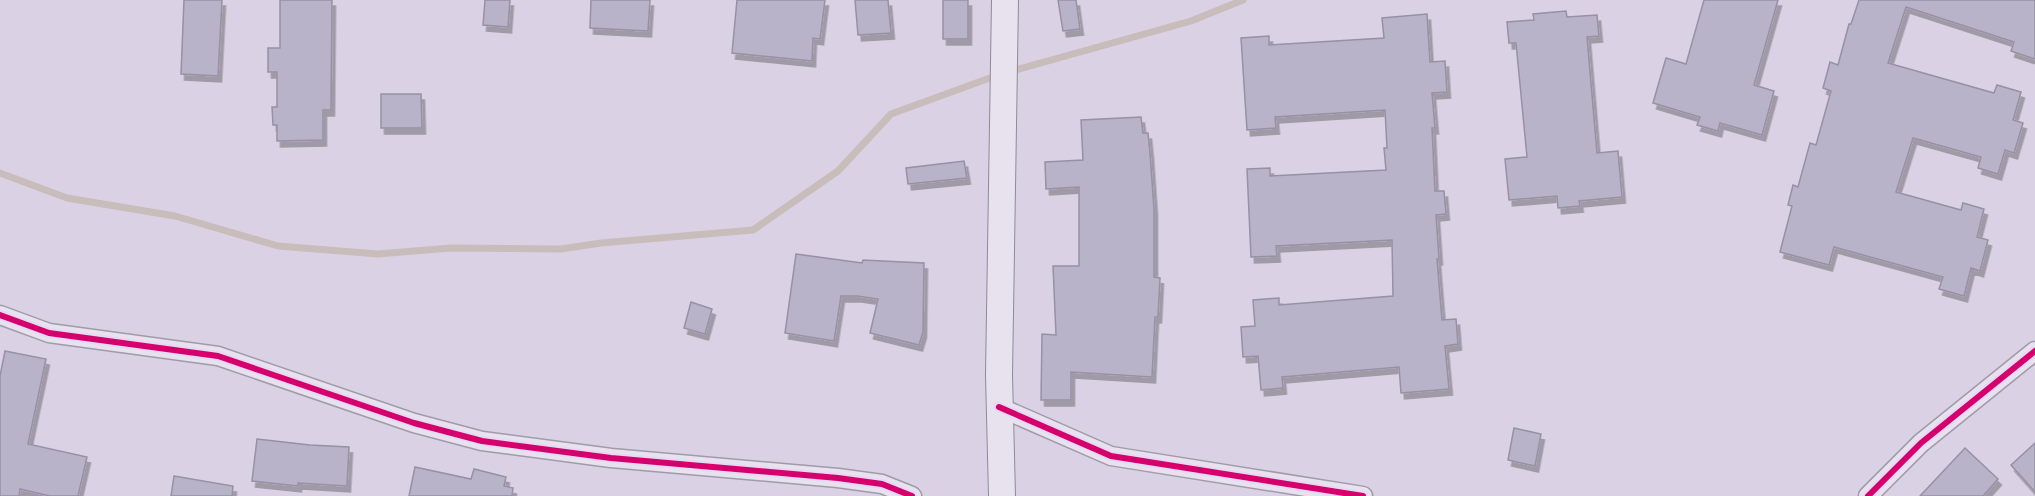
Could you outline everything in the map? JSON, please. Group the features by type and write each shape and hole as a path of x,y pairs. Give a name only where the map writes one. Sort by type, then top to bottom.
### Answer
{"main road":[{"path":"1002,496 999,407 1005,0"}],"street":[{"path":"0,315 49,333 218,356 414,423 482,441 611,458 837,478 882,484 912,496"},
{"path":"1868,496 1921,443 2035,351"},
{"path":"999,407 1111,456 1363,496"}],"building":[{"path":"184,0 222,0 218,76 181,74"},
{"path":"280,0 332,0 331,110 323,110 323,140 277,141 277,125 273,125 272,107 277,107 277,72 268,72 268,48 280,48"},
{"path":"485,0 510,0 508,27 483,25"},
{"path":"591,0 650,0 648,31 590,28"},
{"path":"737,0 825,0 820,39 813,38 812,61 732,53"},
{"path":"855,0 888,0 891,33 858,35"},
{"path":"943,0 968,0 968,39 943,39"},
{"path":"1058,0 1076,0 1080,29 1063,31"},
{"path":"1704,0 1778,0 1754,85 1774,91 1762,135 1720,123 1718,131 1697,125 1700,117 1653,103 1666,58 1686,64"},
{"path":"1859,0 2035,0 2035,59 2011,51 2014,42 1906,7 1888,63 1994,93 1997,85 2021,92 2013,120 2023,123 2014,153 2005,150 1998,174 1978,168 1981,157 1913,138 1896,192 1961,210 1963,203 1984,209 1977,237 1988,240 1980,271 1971,268 1964,296 1939,289 1943,277 1834,247 1829,265 1780,252 1792,206 1788,205 1793,185 1798,187 1810,143 1816,145 1831,91 1823,88 1830,62 1838,65 1849,24 1851,24"},
{"path":"1566,11 1567,17 1597,15 1599,36 1587,37 1597,153 1618,151 1622,197 1579,201 1580,206 1558,208 1557,196 1509,200 1505,159 1527,157 1516,43 1509,43 1507,22 1534,20 1533,14"},
{"path":"1427,14 1430,62 1445,61 1447,92 1432,93 1435,128 1432,128 1435,191 1444,191 1446,214 1436,215 1442,320 1456,319 1458,344 1445,346 1449,389 1401,393 1399,367 1282,377 1283,388 1261,390 1258,356 1243,357 1241,327 1255,326 1253,300 1279,298 1279,305 1393,296 1392,240 1276,246 1277,256 1251,257 1247,169 1270,168 1270,176 1386,170 1385,110 1275,117 1276,128 1247,130 1241,38 1269,36 1269,45 1384,38 1382,18"},
{"path":"381,94 421,94 422,128 381,128"},
{"path":"1141,117 1143,133 1148,133 1150,153 1154,209 1154,277 1160,278 1158,317 1155,317 1152,377 1071,372 1071,400 1041,400 1042,334 1056,335 1053,266 1079,266 1079,187 1046,189 1045,162 1083,160 1081,120"},
{"path":"964,161 967,178 908,184 906,168"},
{"path":"796,254 862,263 863,260 924,263 923,332 919,345 870,333 878,299 858,296 841,296 834,341 785,333"},
{"path":"691,302 712,309 705,334 684,328"},
{"path":"5,351 46,359 28,444 87,457 78,496 50,496 20,489 19,496 0,496 0,376"},
{"path":"1514,428 1541,434 1535,466 1508,460"},
{"path":"257,439 349,447 347,486 298,483 298,486 252,481"},
{"path":"2035,443 2035,492 2011,465"},
{"path":"1965,448 1998,479 1983,496 1920,496"},
{"path":"415,467 471,479 474,469 506,477 504,486 513,488 512,496 409,496"},
{"path":"174,476 233,486 232,496 171,496"}],"waterway":[{"path":"1008,72 1191,21 1243,0"},
{"path":"0,173 67,198 175,216 278,246 378,254 451,248 561,249 601,243 753,230 838,171 891,114 998,75"}],"cycle path":[{"path":"0,315 49,333 218,356 414,423 482,441 611,458 838,478 882,484 912,496"},
{"path":"1868,496 1921,443 2035,351"},
{"path":"999,407 1111,456 1363,496"}]}
